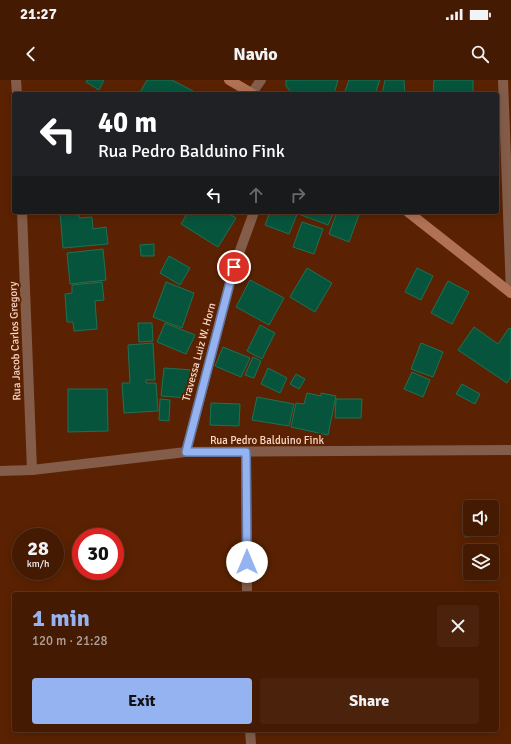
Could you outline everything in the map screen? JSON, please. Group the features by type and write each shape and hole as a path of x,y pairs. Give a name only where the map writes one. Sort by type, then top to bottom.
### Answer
{"main road":[{"path":"229,80 250,92"},
{"path":"411,214 511,293"}],"street":[{"path":"16,80 17,92"},
{"path":"254,92 261,80"},
{"path":"503,80 511,293"},
{"name":"Rua Jacob Carlos Gregory","path":"22,214 32,470"},
{"name":"Travessa Luiz W. Horn","path":"186,452 234,267 253,214"},
{"name":"Rua Pedro Balduino Fink","path":"0,471 32,470 186,452 511,450"},
{"path":"246,452 247,592"},
{"path":"250,732 251,744"}],"building":[{"path":"87,80 104,80 99,90 86,82"},
{"path":"147,80 172,80 193,91 192,92 140,92"},
{"path":"286,80 338,80 335,92 290,92 286,86"},
{"path":"349,80 380,80 376,92 345,92"},
{"path":"385,80 404,80 405,92 382,92"},
{"path":"434,80 473,80 473,92 433,92"},
{"path":"60,214 79,214 79,218 92,217 93,229 106,227 108,244 63,248"},
{"path":"187,214 229,214 236,218 218,247 181,224"},
{"path":"269,214 297,214 289,234 265,225"},
{"path":"301,214 333,214 328,225"},
{"path":"336,214 359,214 349,242 329,234"},
{"path":"302,222 323,229 314,254 293,247"},
{"path":"154,244 154,256 141,256 140,245"},
{"path":"103,249 106,280 70,284 67,253"},
{"path":"169,256 190,268 180,285 160,273"},
{"path":"307,268 332,283 315,312 290,297"},
{"path":"417,268 433,276 421,300 405,292"},
{"path":"250,280 284,298 269,325 236,307"},
{"path":"448,281 469,292 452,324 431,313"},
{"path":"102,282 104,300 95,301 97,329 74,331 73,322 67,322 65,294 72,293 72,285"},
{"path":"166,282 194,293 182,328 153,317"},
{"path":"138,323 152,323 153,341 139,342"},
{"path":"165,323 195,335 186,354 157,342"},
{"path":"260,325 275,333 262,359 247,351"},
{"path":"474,327 498,344 509,328 511,329 511,377 507,383 458,350"},
{"path":"153,343 155,380 146,380 146,383 156,383 158,411 124,413 122,383 130,383 128,345"},
{"path":"421,343 443,352 433,377 411,369"},
{"path":"223,347 250,358 241,377 215,366"},
{"path":"253,357 261,361 254,378 245,375"},
{"path":"164,368 193,370 190,398 161,396"},
{"path":"268,368 287,378 280,393 261,384"},
{"path":"412,372 430,380 423,397 404,389"},
{"path":"296,374 305,379 299,389 290,384"},
{"path":"462,384 480,394 475,404 456,394"},
{"path":"68,389 107,389 108,431 68,432"},
{"path":"307,393 321,396 321,393 336,396 328,435 291,427 296,403 304,404"},
{"path":"257,397 294,404 289,426 252,420"},
{"path":"160,399 170,400 169,421 159,420"},
{"path":"336,399 362,399 361,418 335,418"},
{"path":"211,403 240,404 239,426 210,425"}],"route":[{"path":"234,267 186,452 246,452 247,562"}]}
